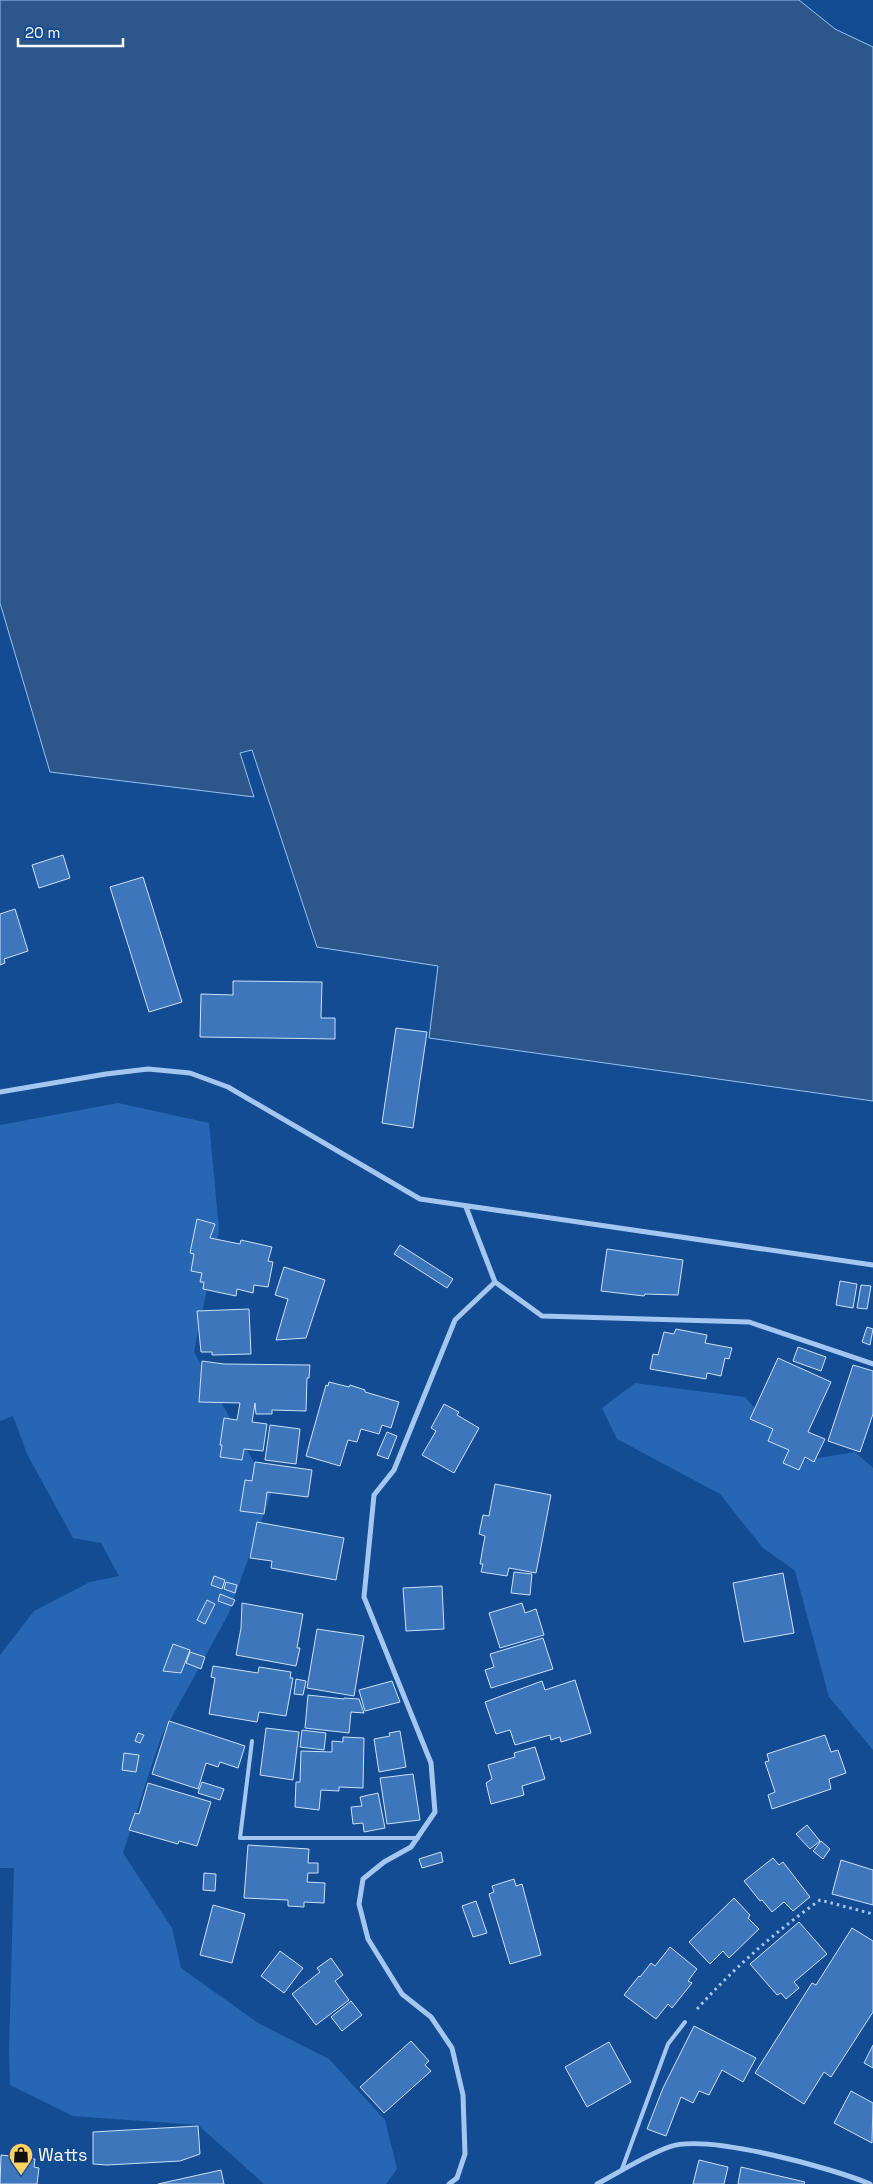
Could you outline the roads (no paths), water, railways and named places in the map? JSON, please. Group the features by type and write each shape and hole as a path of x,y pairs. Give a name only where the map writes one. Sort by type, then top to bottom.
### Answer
{"street":[{"path":"0,1092 106,1074 148,1069 190,1073 228,1087 420,1199 873,1265"},
{"path":"466,1207 495,1282 542,1316 748,1322 873,1364"},
{"path":"449,2184 457,2178 466,2154 463,2096 452,2048 431,2017 402,1994 368,1939 359,1904 362,1878 384,1862 411,1847 435,1812 430,1763 364,1597 374,1495 394,1470 455,1320 495,1282"},
{"path":"597,2184 670,2146 694,2143 720,2145 812,2164 850,2175 870,2184"}],"lane":[{"path":"252,1741 240,1838 418,1838"},
{"path":"622,2171 668,2044 685,2022"}],"place":[{"name":"Watts","path":"21,2176"}]}
